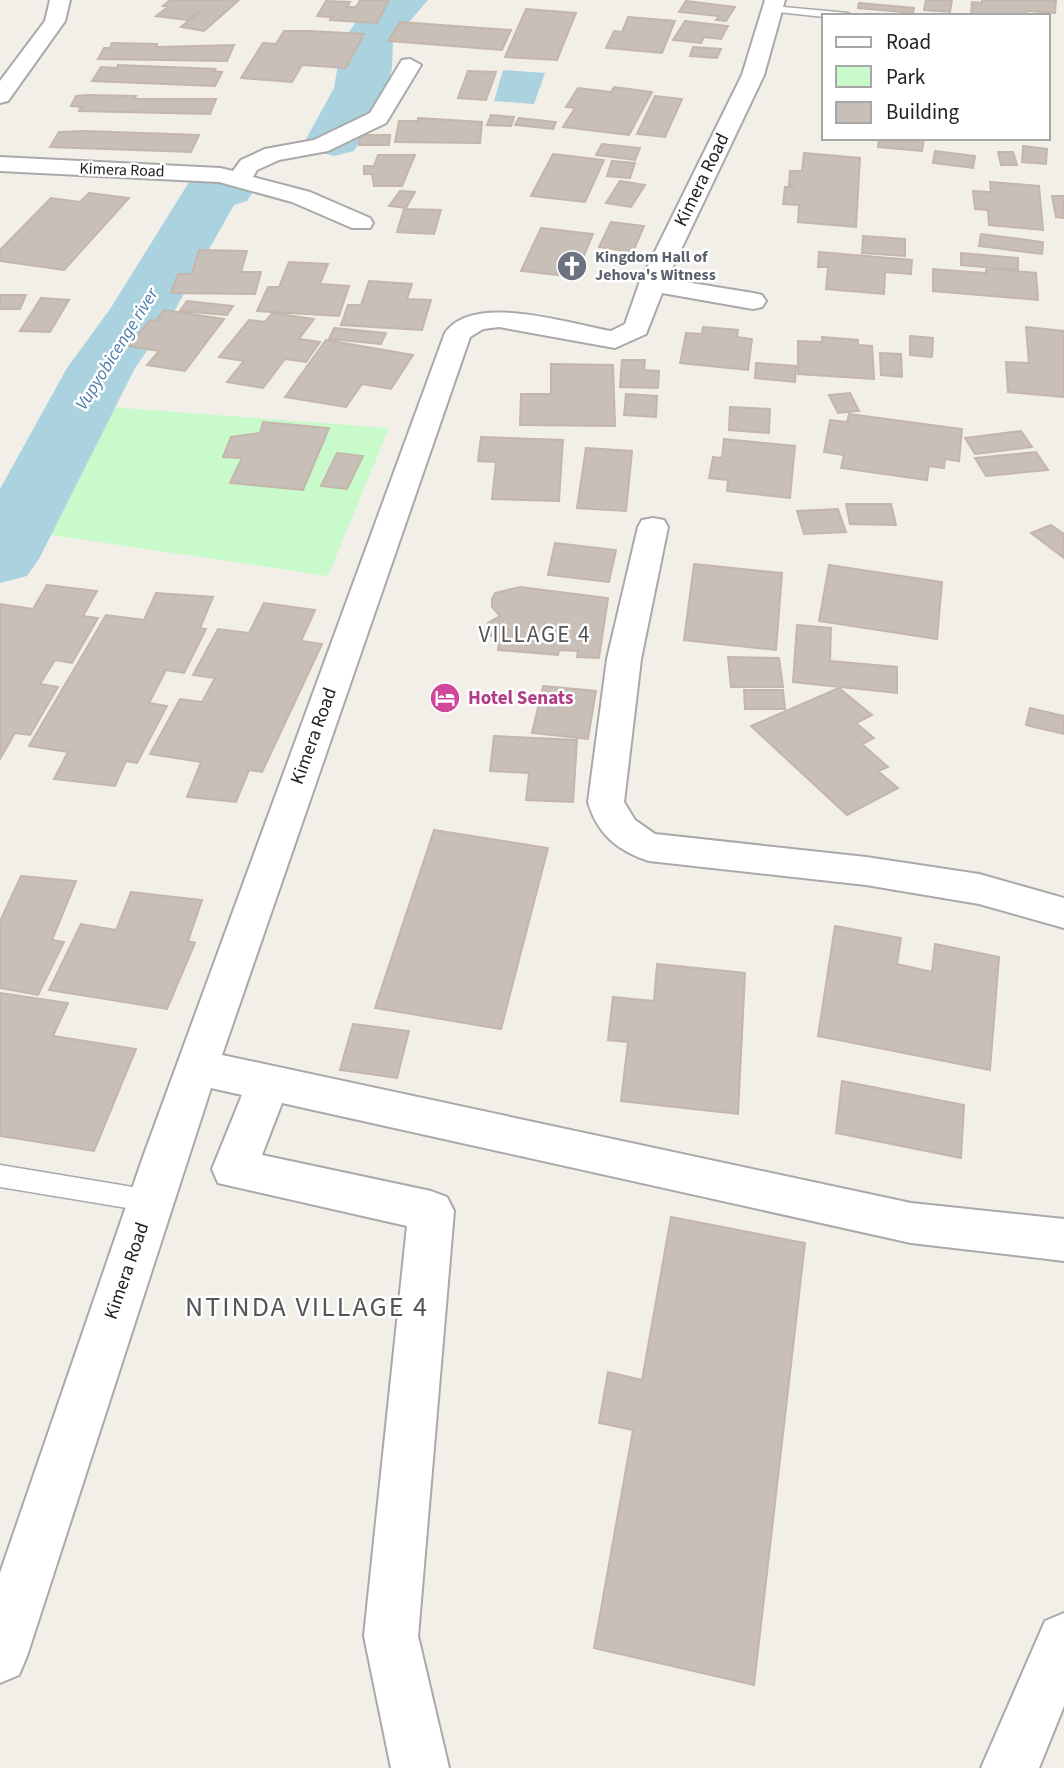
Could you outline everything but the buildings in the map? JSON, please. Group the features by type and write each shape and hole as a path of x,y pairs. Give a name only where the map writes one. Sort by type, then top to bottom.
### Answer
{"street":[{"path":"0,96 55,21 60,0"},
{"name":"Kimera Road","path":"0,1656 197,1067 458,333 476,321 499,318 615,340 637,328 652,284 753,75 774,5"},
{"path":"239,179 249,165 273,154 320,146 378,118 410,65"},
{"name":"Kimera Road","path":"0,164 220,175 302,197 361,223"},
{"path":"652,284 753,301"},
{"path":"653,527 624,659 606,802 610,819 620,830 649,847 878,873 979,890 1064,914"},
{"path":"197,1067 911,1223 1064,1240"},
{"path":"270,1082 234,1169 431,1211 391,1636 420,1768"},
{"path":"1010,1768 1064,1640"}],"lane":[{"path":"774,5 835,14"},
{"path":"0,1176 151,1201"}],"green space":[{"path":"110,407 389,428 328,576 44,534"}],"water":[{"path":"503,70 545,73 534,104 494,101"}],"waterway":[{"name":"Vupyobicenge river","path":"334,139 361,88 367,66 368,41 404,0"},
{"name":"Vupyobicenge river","path":"0,559 101,368 139,315 212,191 226,189"}],"place":[{"name":"Kingdom Hall of Jehova's Witness","path":"572,266"},
{"name":"Hotel Senats","path":"445,698"}],"district":[{"name":"VILLAGE 4","path":"535,634"},
{"name":"NTINDA VILLAGE 4","path":"307,1307"}]}
